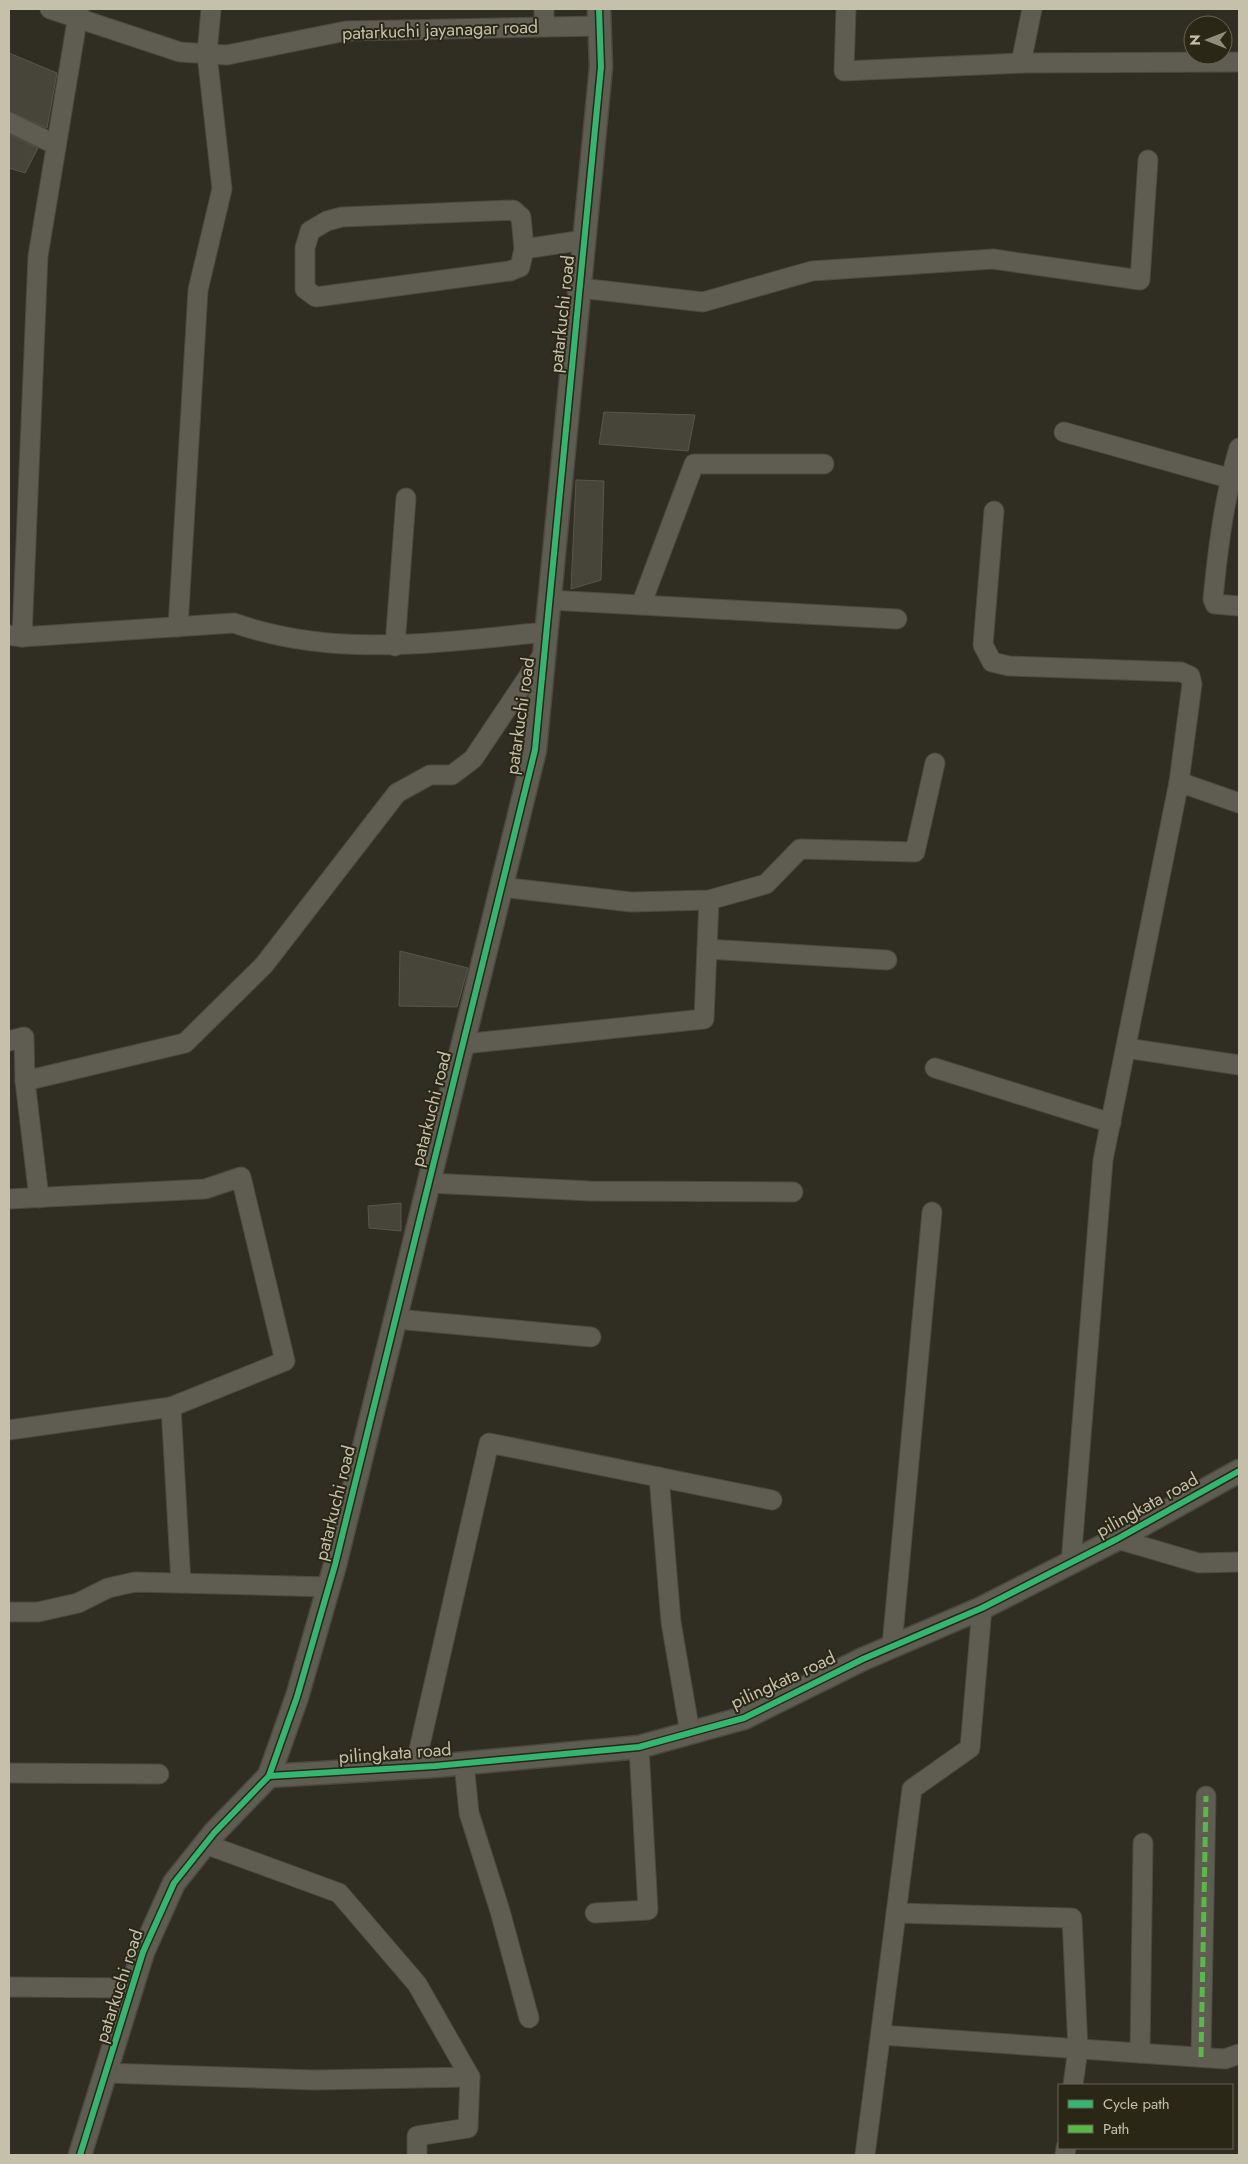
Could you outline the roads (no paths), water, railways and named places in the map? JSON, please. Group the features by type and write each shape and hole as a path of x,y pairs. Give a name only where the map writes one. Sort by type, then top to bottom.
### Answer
{"street":[{"name":"patarkuchi jayanagar road","path":"50,9 78,13 180,52 207,54 227,54 346,31 544,18 599,17"},
{"path":"178,627 198,290 222,189 207,54 211,9"},
{"path":"846,9 844,71 1021,63 1239,62"},
{"path":"1021,63 1032,9"},
{"path":"78,13 38,256 16,636 234,623 263,633 325,644 395,646 545,643"},
{"name":"patarkuchi road","path":"80,2155 143,1952 174,1883 205,1844 268,1776 297,1697 329,1587 535,750 601,67 599,17"},
{"path":"9,122 56,145"},
{"path":"580,288 703,302 812,271 993,259 1140,280 1148,160"},
{"path":"513,210 521,218 524,249 520,267 510,271 316,297 305,289 305,248 310,231 327,220 342,217 513,210"},
{"path":"524,249 584,240"},
{"path":"1064,432 1234,479"},
{"path":"1239,448 1234,479 1221,522 1212,600 1215,604 1222,606 1239,606"},
{"path":"641,605 694,464 824,464"},
{"path":"395,646 406,498"},
{"path":"994,512 983,645 992,662 1009,666 1181,672 1190,676 1192,684 1179,782 1103,1160 1071,1563"},
{"path":"550,600 897,619"},
{"path":"25,1081 185,1043 264,965 397,793 430,775 452,775 473,759 545,643"},
{"path":"501,886 631,902 709,900 766,884 800,849 915,852 935,763"},
{"path":"1179,782 1239,802"},
{"path":"463,1044 704,1019 709,900"},
{"path":"707,949 888,960"},
{"path":"9,1041 24,1037 25,1081 39,1198"},
{"path":"1126,1048 1239,1065"},
{"path":"935,1068 1111,1124"},
{"path":"9,1199 205,1190 241,1178 285,1361 171,1407 9,1430"},
{"path":"429,1183 590,1191 793,1192"},
{"path":"892,1646 932,1212"},
{"path":"396,1319 591,1337"},
{"path":"171,1407 181,1583"},
{"path":"415,1767 489,1443 772,1500"},
{"name":"pilingkata road","path":"268,1776 415,1767 639,1747 744,1718 863,1659 982,1608 1117,1539 1239,1471"},
{"path":"659,1477 671,1622 690,1733"},
{"path":"1117,1539 1199,1563 1239,1562"},
{"path":"9,1612 38,1612 78,1603 108,1588 135,1582 329,1587"},
{"path":"866,2155 912,1789 970,1748 982,1608"},
{"path":"595,1913 648,1910 639,1747"},
{"path":"464,1763 469,1813 500,1911 529,2018"},
{"path":"9,1773 159,1774"},
{"path":"1201,2057 1206,1796"},
{"path":"1140,2053 1143,1843"},
{"path":"205,1844 340,1893 417,1984 470,2076 468,2128 418,2136 418,2155"},
{"path":"896,1913 1072,1918 1078,2049 1073,2084"},
{"path":"9,1988 132,1988"},
{"path":"881,2035 1226,2059 1239,2054"},
{"path":"106,2074 315,2080 470,2076"}]}
